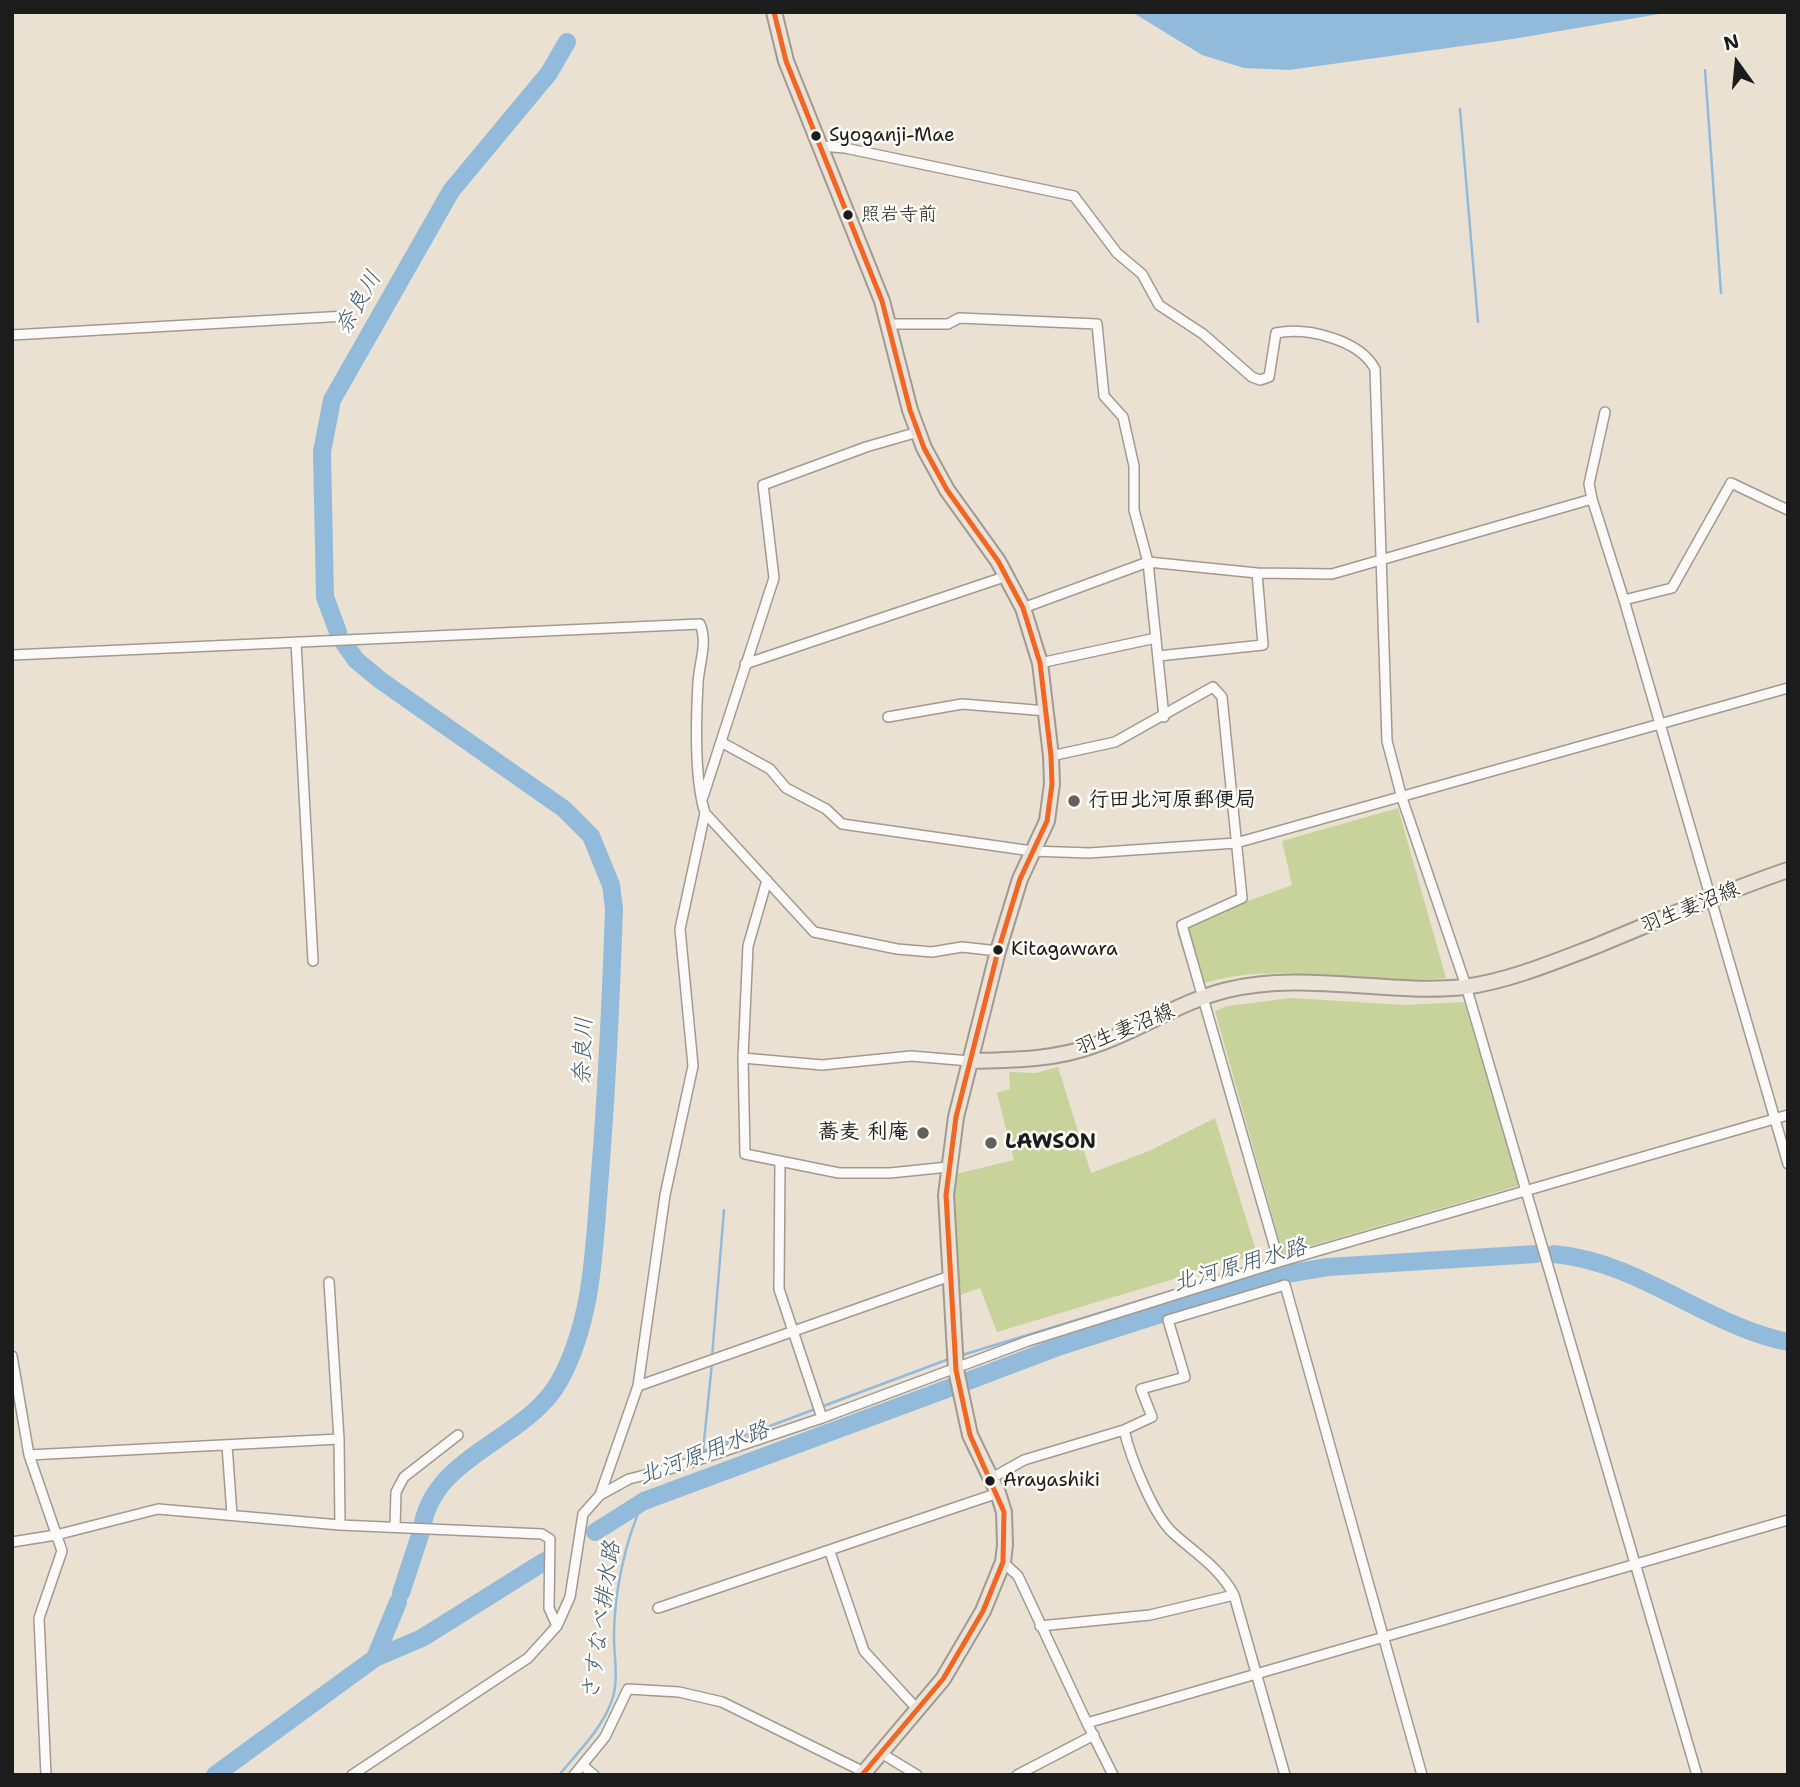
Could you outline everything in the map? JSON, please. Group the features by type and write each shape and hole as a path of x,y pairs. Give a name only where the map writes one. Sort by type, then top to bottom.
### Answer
{"main road":[{"path":"774,12 786,61 888,324 918,432 937,474 1007,576 1023,608 1040,663 1051,755 1050,806 1014,897 998,951 970,1061 948,1167 947,1226 956,1372 970,1435 998,1493 1006,1530 1003,1562 971,1634 943,1679 863,1773"},
{"name":"羽生妻沼線","path":"970,1061 1041,1058 1076,1051 1119,1036 1201,998 1226,990 1275,984 1401,990 1466,986 1543,967 1788,870"}],"street":[{"path":"820,146 845,148 1074,196 1116,253 1142,274 1159,305 1203,334 1252,377 1260,380 1269,377 1276,333 1291,330 1354,348 1375,369 1387,741 1402,798 1466,986 1696,1775"},
{"path":"12,335 346,316"},
{"path":"888,324 948,324 959,318 1097,324 1104,396 1123,417 1134,466 1134,510 1148,562 1164,717"},
{"path":"1605,412 1588,484 1788,1164"},
{"path":"702,802 774,578 763,485 866,447 918,432"},
{"path":"1624,600 1672,588 1731,483 1788,510"},
{"path":"1023,608 1148,562 1257,573 1332,574 1592,499"},
{"path":"1158,656 1263,645 1257,573"},
{"path":"745,664 1007,576"},
{"path":"12,655 354,637 701,624 705,635 698,683 702,802 705,813 680,929 693,1066 665,1195 638,1386 600,1495"},
{"path":"1040,663 1156,638"},
{"path":"296,642 313,961"},
{"path":"1051,755 1115,742 1164,717 1213,687 1222,696 1242,898 1182,925 1279,1262"},
{"path":"721,742 770,769 786,788 826,809 842,824 1032,851 1089,853 1236,843 1788,688"},
{"path":"888,717 962,704 1047,712"},
{"path":"705,813 814,932 897,949 932,952 962,947 998,951"},
{"path":"767,880 748,946 743,1058 746,1154 839,1173 890,1173 948,1167"},
{"path":"743,1058 822,1065 911,1056 970,1061"},
{"path":"352,1775 528,1658 557,1626 570,1597 583,1514 600,1495 629,1479 677,1467 956,1372 1028,1341 1279,1262 1788,1115"},
{"path":"780,1162 779,1289 822,1418"},
{"path":"638,1386 950,1276"},
{"path":"329,1282 339,1439 340,1525"},
{"path":"992,1478 1024,1460 1124,1430 1152,1418 1141,1389 1185,1377 1168,1320 1285,1284 1422,1775"},
{"path":"12,1356 29,1455 62,1551 39,1618 46,1775"},
{"path":"1124,1430 1131,1460 1170,1531 1223,1573 1234,1595 1285,1775"},
{"path":"399,1527 396,1492 404,1477 458,1435"},
{"path":"29,1455 339,1439"},
{"path":"227,1445 233,1515"},
{"path":"658,1608 998,1493"},
{"path":"12,1542 56,1535 158,1509 340,1525 542,1534 550,1539 549,1608 557,1626"},
{"path":"1087,1723 1788,1520"},
{"path":"830,1552 864,1651 918,1710"},
{"path":"1003,1562 1018,1576 1113,1775"},
{"path":"1040,1626 1150,1615 1234,1595"},
{"path":"574,1775 605,1737 628,1689 679,1692 722,1702 863,1773"},
{"path":"1017,1775 1094,1735"},
{"path":"881,1753 917,1775"},
{"path":"582,1765 594,1775"}],"green space":[{"path":"1398,808 1446,978 1399,980 1269,973 1220,979 1195,986 1177,933 1182,925 1292,885 1282,841"},
{"path":"1292,998 1404,1005 1464,1002 1521,1185 1283,1254 1215,1011 1227,1006"},
{"path":"1058,1067 1091,1173 1149,1151 1215,1118 1257,1254 997,1332 980,1288 958,1296 952,1175 1014,1160 997,1093 1010,1089 1009,1072 1036,1073"}],"water":[{"path":"1132,12 1671,12 1513,39 1289,70 1244,68 1202,55"}],"waterway":[{"name":"奈良川","path":"338,632 325,597 322,452 332,400 451,191 549,73 567,42"},
{"path":"1705,70 1721,293"},
{"path":"1460,109 1478,322"},
{"name":"奈良川","path":"344,643 356,660 380,680 564,809 591,836 611,885 614,909 607,1075 596,1227 590,1280 580,1331 560,1380 546,1400 446,1479 432,1499 423,1523"},
{"path":"712,1357 724,1210"},
{"name":"北河原用水路","path":"968,1381 1055,1348 1286,1274 1328,1267 1536,1254"},
{"name":"北河原用水路","path":"1554,1254 1585,1259 1615,1269 1729,1322 1788,1342"},
{"path":"959,1356 1237,1271"},
{"path":"712,1363 703,1451 949,1359"},
{"name":"北河原用水路","path":"595,1532 644,1501 952,1387"},
{"name":"さすなべ排水路","path":"559,1775 596,1730 612,1700 616,1669 614,1636 618,1585 631,1532 644,1501"},
{"name":"奈良川","path":"401,1593 421,1532"},
{"name":"北河原用水路","path":"215,1775 375,1658 422,1638 545,1561"},
{"name":"奈良川","path":"375,1658 398,1602"}],"transit line":[{"path":"774,12 786,61 882,301 910,410 924,448 947,490 998,561 1023,608 1040,663 1051,756 1052,784 1047,821 1020,879 998,951 956,1117 946,1195 956,1370 970,1435 1004,1512 1003,1562 983,1611 943,1679 862,1775"}],"place":[{"name":"Syoganji-Mae","path":"816,136"},
{"name":"照岩寺前","path":"848,215"},
{"name":"行田北河原郵便局","path":"1074,801"},
{"name":"Kitagawara","path":"998,950"},
{"name":"蕎麦 利庵","path":"923,1133"},
{"name":"LAWSON","path":"991,1143"},
{"name":"Arayashiki","path":"990,1481"}]}
